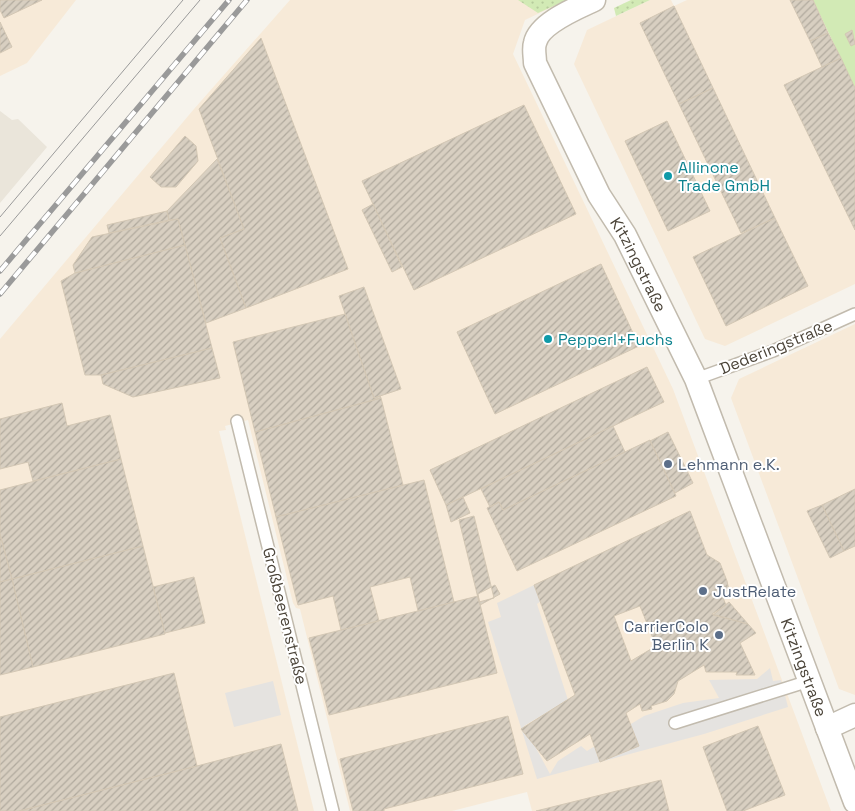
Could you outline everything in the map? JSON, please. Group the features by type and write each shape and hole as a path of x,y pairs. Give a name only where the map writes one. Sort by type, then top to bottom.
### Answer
{"street":[{"name":"Kitzingstraße","path":"594,0 554,21 543,30 535,41 535,63 575,148 599,195 625,235 696,379 855,802"},
{"path":"827,728 855,715"}],"lane":[{"name":"Dederingstraße","path":"696,379 773,351 855,314"},
{"name":"Großbeerenstraße","path":"237,421 333,811"},
{"path":"675,724 809,680"}],"shaded area":[{"path":"0,0 76,0 27,63 0,76"},
{"path":"290,0 567,0 525,20 513,54 673,389 831,811 532,811 527,792 452,811 350,811 300,609 296,608 293,603 248,420 225,426 226,430 219,431 314,811 0,811 0,339 194,109"},
{"path":"650,0 671,0 674,6 687,0 813,0 855,88 855,284 725,346 705,339 574,64 587,30"},
{"path":"0,111 12,120 18,119 47,147 0,203"},
{"path":"855,324 855,695 839,689 731,398 739,379"},
{"path":"534,585 541,601 537,604 568,700 524,726 550,774 558,761 581,746 587,751 644,716 683,703 719,698 709,680 757,679 770,668 773,681 781,680 788,707 704,734 537,779 488,622 501,617 497,603"},
{"path":"273,681 281,715 234,727 225,693"}],"green space":[{"path":"518,0 567,0 538,13"},
{"path":"631,0 650,0 616,16 614,8"},
{"path":"813,0 855,0 855,88"}],"building":[{"path":"0,0 42,0 4,18 0,10"},
{"path":"790,0 813,0 828,33 810,41"},
{"path":"674,6 713,88 679,104 640,23"},
{"path":"0,22 12,47 0,53"},
{"path":"852,30 855,44 851,46 845,34"},
{"path":"828,33 841,58 822,67 810,41"},
{"path":"261,38 348,269 246,308 220,238 244,229 199,109"},
{"path":"841,58 855,88 855,230 784,85"},
{"path":"713,88 775,218 741,233 679,104"},
{"path":"524,105 576,214 414,290 362,181"},
{"name":"Allinone Trade GmbH","path":"667,121 710,211 668,231 625,141"},
{"path":"185,136 196,146 198,161 176,187 161,187 150,177"},
{"path":"217,159 244,229 220,238 246,308 206,323 178,219 169,220 167,211"},
{"path":"373,204 402,267 392,272 362,210"},
{"path":"167,211 169,220 109,233 107,225"},
{"path":"775,218 808,286 726,326 693,257"},
{"path":"178,219 185,245 75,273 73,265 92,237"},
{"path":"185,245 212,348 101,375 85,375 61,281 75,273"},
{"name":"Pepperl+Fuchs","path":"601,264 639,346 495,414 457,332"},
{"path":"364,287 401,389 374,398 339,296"},
{"path":"345,314 374,398 380,396 381,398 255,432 233,342"},
{"path":"212,348 220,378 133,397 103,384 101,375"},
{"path":"647,367 664,402 446,505 430,470"},
{"path":"381,398 403,485 276,517 255,432"},
{"path":"62,403 67,426 110,415 121,459 33,481 28,462 0,469 0,419"},
{"path":"613,426 625,452 503,510 499,502 490,507 481,489"},
{"path":"668,432 693,483 675,493 650,441"},
{"path":"650,440 676,496 517,571 487,508 499,502 503,510"},
{"path":"121,459 143,546 12,579 0,534 0,490"},
{"path":"424,480 454,602 418,611 410,577 370,587 379,621 341,630 333,596 298,605 276,517"},
{"path":"855,489 855,546 844,551 822,505"},
{"path":"463,497 470,513 451,522 446,505"},
{"path":"822,505 844,551 830,558 807,511"},
{"path":"690,511 707,555 720,563 729,590 721,593 726,605 712,614 748,624 756,633 740,643 755,675 736,675 737,672 706,672 704,665 678,681 674,694 667,701 651,706 652,709 642,711 640,704 626,713 639,746 600,762 590,734 547,761 521,729 575,695 534,585","holes":["640,606 656,646 631,661 614,616"]},
{"path":"474,516 494,598 479,602 459,520"},
{"path":"0,534 12,579 0,582"},
{"path":"143,546 165,634 33,667 12,579"},
{"path":"194,577 205,623 165,633 153,587"},
{"path":"12,579 33,667 0,675 0,582"},
{"path":"495,585 500,594 480,605 478,594"},
{"path":"478,596 497,673 329,715 309,638"},
{"path":"729,602 748,624 713,615"},
{"path":"174,673 197,766 19,811 0,811 0,717"},
{"path":"508,716 523,774 384,809 384,811 353,811 340,759"},
{"path":"758,726 785,795 743,811 727,811 703,747"},
{"path":"281,744 298,811 19,811 197,766"},
{"path":"661,780 669,811 536,811"}],"tram line":[{"path":"0,217 183,0"},
{"path":"0,236 200,0"}],"railway":[{"path":"0,271 229,0"},
{"path":"0,294 247,0"}],"place":[{"name":"Allinone Trade GmbH","path":"668,176"},
{"name":"Pepperl+Fuchs","path":"548,339"},
{"name":"Lehmann e.K.","path":"668,464"},
{"name":"JustRelate","path":"703,591"},
{"name":"CarrierColo Berlin K","path":"719,635"}]}
